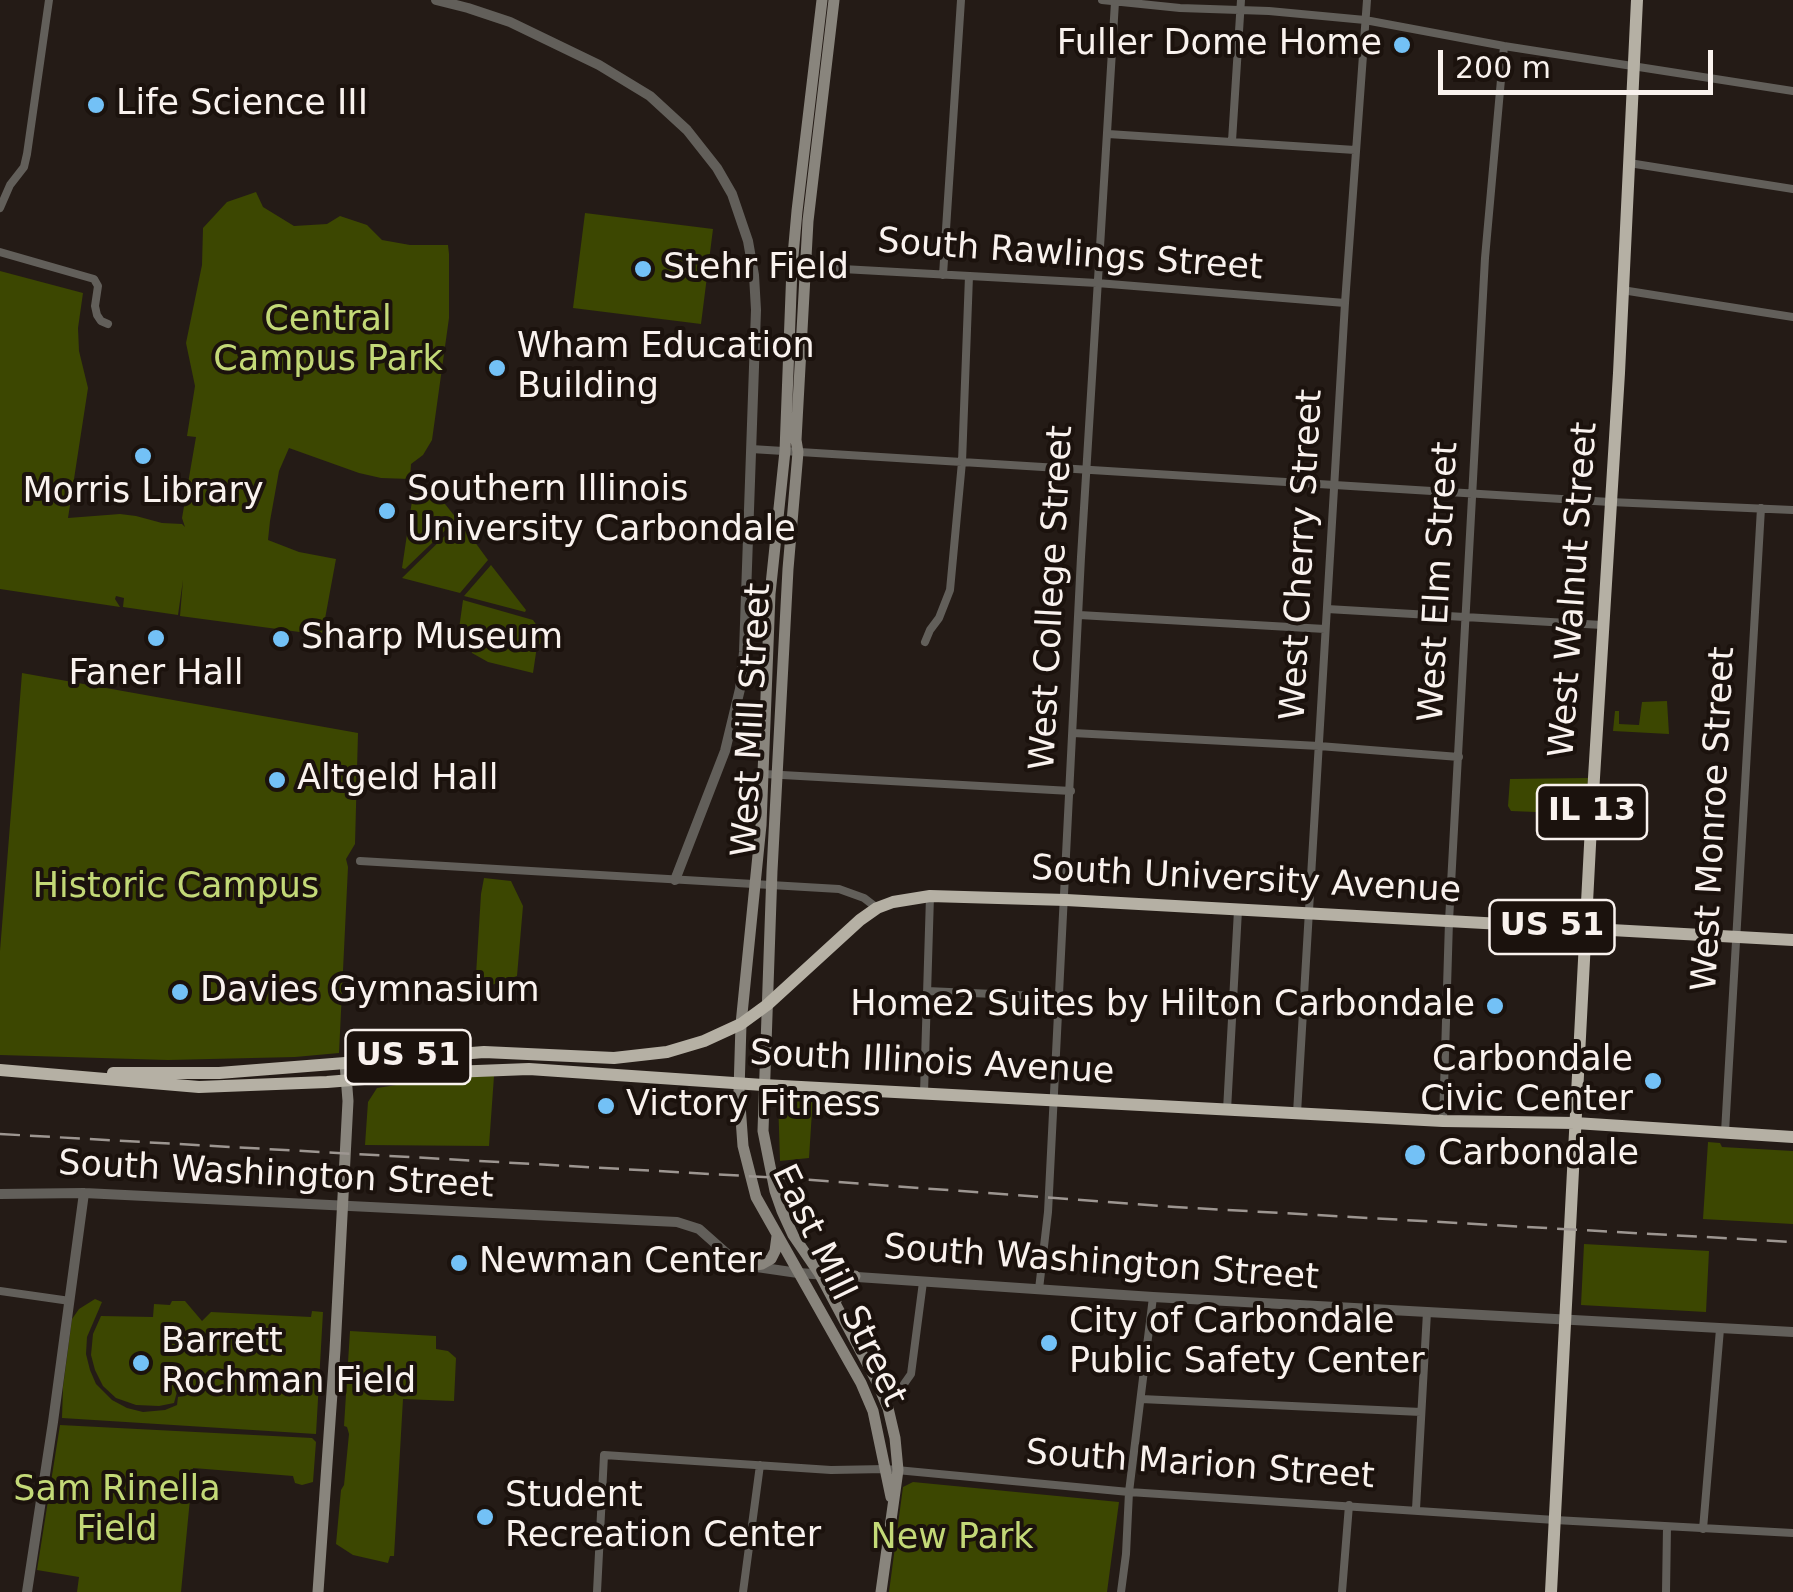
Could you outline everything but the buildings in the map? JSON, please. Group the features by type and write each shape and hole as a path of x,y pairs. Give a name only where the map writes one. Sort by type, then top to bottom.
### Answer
{"highway":[{"name":"West Walnut Street","path":"1566,1319 1637,0"},
{"name":"South University Avenue","path":"877,908 930,896 1066,900 1793,940"},
{"name":"South Illinois Avenue","path":"70,1075 219,1073 484,1052 614,1058 648,1055 695,1044 741,1024 877,908"},
{"name":"South Illinois Avenue","path":"0,1070 199,1087 529,1069 924,1094 1442,1121 1575,1123 1793,1137"},
{"name":"IL 13","path":"1551,1592 1566,1319"}],"main road":[{"name":"West Mill Street","path":"763,1085 771,884 770,594 791,451 799,188 822,0"},
{"name":"West Mill Street","path":"799,267 834,0"},
{"name":"West Mill Street","path":"739,1084 741,1024 771,775"},
{"path":"318,1592 348,1101 344,1063"},
{"name":"East Mill Street","path":"739,1084 743,1146 756,1197 862,1383 892,1469"},
{"name":"East Mill Street","path":"763,1085 762,1131 775,1191 793,1234 877,1382 895,1438 893,1511 881,1592"},
{"path":"750,1266 771,1259 776,1236"},
{"path":"835,1303 841,1288 855,1276"}],"street":[{"path":"0,208 24,168 50,0"},
{"path":"436,0 510,22 630,82 650,96 687,130 717,168 740,216 754,275 755,366 744,652 725,752 675,880"},
{"path":"943,274 961,0"},
{"path":"1102,0 1241,5 1365,20 1793,92"},
{"name":"West Cherry Street","path":"1297,1113 1367,0"},
{"name":"West College Street","path":"1040,1289 1066,900 1115,2"},
{"path":"1232,141 1241,5"},
{"name":"West Elm Street","path":"1442,1121 1448,921 1484,258 1504,46"},
{"path":"1108,134 1355,150"},
{"path":"1629,164 1793,189"},
{"path":"0,252 94,279 98,286 97,316 108,324"},
{"name":"South Rawlings Street","path":"799,267 1097,283 1345,303"},
{"path":"925,642 950,590 962,462 969,276"},
{"path":"1622,290 1793,317"},
{"path":"751,449 1793,510"},
{"name":"West Monroe Street","path":"1726,1132 1761,508"},
{"path":"1326,609 1602,624"},
{"path":"1079,615 1325,629"},
{"path":"1073,734 1459,757"},
{"path":"771,775 1071,791"},
{"path":"360,861 838,889 877,908"},
{"path":"924,1094 930,896"},
{"path":"1227,1110 1238,910"},
{"path":"927,991 1060,998"},
{"path":"27,1592 84,1193"},
{"name":"South Washington Street","path":"0,1194 84,1193 677,1222 699,1229 734,1260 798,1272 1153,1297 1793,1332"},
{"path":"904,1384 910,1374 923,1282"},
{"path":"0,1290 70,1301"},
{"path":"1122,1592 1128,1492 1153,1297"},
{"path":"1416,1510 1428,1312"},
{"path":"1703,1528 1720,1329"},
{"path":"1142,1400 1421,1412"},
{"name":"South Marion Street","path":"597,1592 604,1454 831,1470 892,1469 1128,1492 1793,1533"},
{"path":"743,1592 760,1465"},
{"path":"1342,1592 1349,1505"},
{"path":"1666,1592 1667,1526"}],"green space":[{"name":"Central Campus Park","path":"256,192 263,207 294,226 327,224 340,216 367,225 382,240 448,245 449,318 432,440 423,455 411,464 410,479 359,473 289,448 279,471 268,540 299,552 336,559 322,635 180,616 183,580 178,615 123,607 124,598 116,596 120,607 0,589 0,271 83,293 79,351 88,388 68,518 120,514 185,527 182,518 196,437 187,436 195,386 186,343 202,265 203,228 227,202"},
{"name":"Stehr Field","path":"585,213 713,229 701,324 573,308"},
{"path":"415,493 437,498 457,519 405,569 402,568"},
{"path":"458,523 488,560 460,593 402,578"},
{"path":"491,565 526,610 525,612 464,596"},
{"path":"463,600 533,620 546,639 537,646 533,673 488,662 472,653 470,647 474,643 464,626 459,629"},
{"name":"Historic Campus","path":"22,673 358,733 355,844 346,859 339,1053 168,1060 0,1055 0,951"},
{"path":"1667,701 1669,734 1613,731 1615,711 1619,711 1619,724 1639,725 1642,702"},
{"path":"1588,778 1585,814 1511,811 1508,806 1510,779"},
{"path":"484,878 511,881 523,906 517,976 475,991 481,894"},
{"path":"494,1076 489,1146 365,1145 368,1102 377,1088 448,1077"},
{"path":"784,1094 813,1096 809,1158 780,1161 778,1098"},
{"path":"1708,1142 1720,1143 1722,1147 1793,1151 1793,1224 1703,1219"},
{"path":"1584,1244 1709,1251 1706,1312 1581,1305"},
{"path":"95,1299 102,1302 87,1337 90,1370 96,1384 112,1400 143,1412 177,1405 178,1397 185,1396 186,1387 178,1388 174,1403 159,1406 136,1405 116,1398 103,1386 91,1355 93,1334 101,1316 153,1317 154,1304 170,1305 172,1301 185,1301 202,1321 211,1312 311,1317 312,1311 323,1312 316,1434 62,1418 72,1319"},
{"path":"350,1331 436,1336 436,1349 448,1351 456,1358 454,1401 403,1399 394,1556 390,1556 388,1563 353,1555 336,1544 349,1434 344,1426"},
{"name":"Sam Rinella Field","path":"60,1425 312,1438 316,1442 313,1482 302,1485 295,1483 293,1476 193,1468 181,1592 77,1592 79,1577 37,1570"},
{"name":"New Park","path":"913,1482 1119,1502 1107,1592 889,1592 903,1487"}],"railway":[{"path":"0,1134 799,1179 1175,1207 1793,1242"}],"place":[{"name":"Fuller Dome Home","path":"1402,45"},
{"name":"Life Science III","path":"96,105"},
{"name":"Stehr Field","path":"643,269"},
{"name":"Wham Education Building","path":"497,368"},
{"name":"Morris Library","path":"143,456"},
{"name":"Southern Illinois University Carbondale","path":"387,511"},
{"name":"Faner Hall","path":"156,638"},
{"name":"Sharp Museum","path":"281,639"},
{"name":"Altgeld Hall","path":"277,780"},
{"name":"Davies Gymnasium","path":"180,992"},
{"name":"Home2 Suites by Hilton Carbondale","path":"1495,1006"},
{"name":"Carbondale Civic Center","path":"1653,1081"},
{"name":"Victory Fitness","path":"606,1106"},
{"name":"Carbondale","path":"1415,1155"},
{"name":"Newman Center","path":"459,1263"},
{"name":"City of Carbondale Public Safety Center","path":"1049,1343"},
{"name":"Barrett Rochman Field","path":"141,1363"},
{"name":"Student Recreation Center","path":"485,1517"}]}
